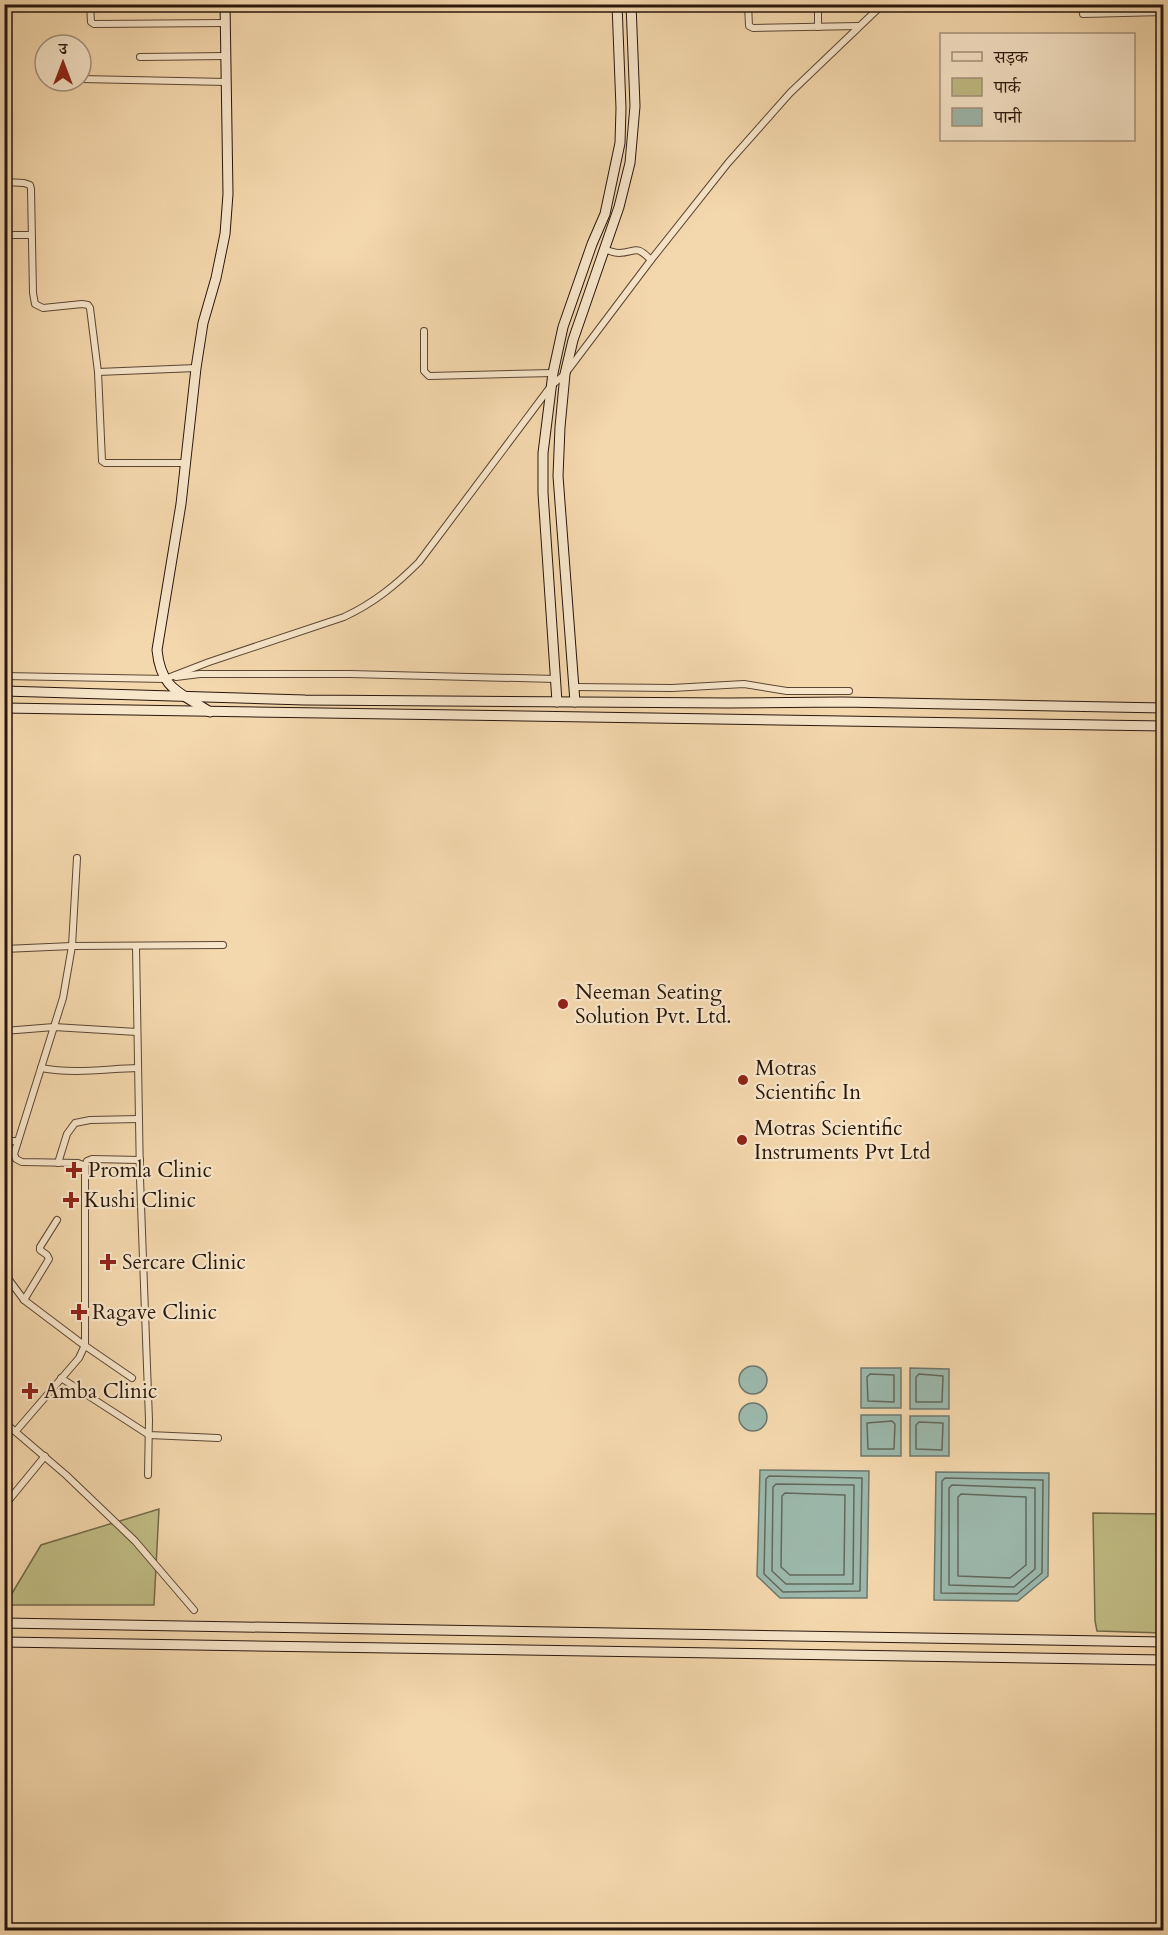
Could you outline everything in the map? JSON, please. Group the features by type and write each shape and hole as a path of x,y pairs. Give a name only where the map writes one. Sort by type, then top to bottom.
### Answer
{"street":[{"path":"90,4 93,24 225,23"},
{"path":"211,713 173,689 165,679 159,664 158,642 181,504 203,323 216,278 225,234 228,194 225,4"},
{"path":"557,702 543,472 547,418 553,373 568,309 604,214 620,143 618,4"},
{"path":"575,702 558,476 559,446 565,374 580,315 626,185 635,106 631,4"},
{"path":"748,4 749,26 753,28 859,26"},
{"path":"818,4 818,27"},
{"path":"165,679 344,617 364,608 397,585 419,562 551,386 565,374 651,260 723,170 790,93 883,4"},
{"path":"1083,14 1164,12"},
{"path":"140,57 226,56"},
{"path":"93,79 227,82"},
{"path":"4,182 24,183 30,186 35,304 43,308 76,304 88,305 90,308 98,372 103,462 185,463"},
{"path":"4,235 31,235"},
{"path":"604,249 619,253 638,250 651,260"},
{"path":"424,332 424,371 429,376 553,373"},
{"path":"98,372 196,368"},
{"path":"4,676 165,679 200,674 350,674 556,679"},
{"path":"574,687 672,688 744,684 787,691 849,691"},
{"path":"4,691 242,699 842,702 1164,708"},
{"path":"242,699 242,712"},
{"path":"842,702 842,722"},
{"path":"4,708 1164,726"},
{"path":"77,858 72,946 63,998 15,1154 18,1161 85,1165"},
{"path":"4,949 223,945"},
{"path":"136,946 137,1068 149,1435 148,1475"},
{"path":"4,1031 54,1027 137,1032"},
{"path":"41,1068 86,1072 98,1069 137,1068"},
{"path":"58,1163 67,1134 75,1123 90,1120 139,1119"},
{"path":"4,1141 18,1141"},
{"path":"16,1431 79,1358 85,1345 85,1165 92,1159 140,1160"},
{"path":"24,1300 48,1258 40,1250 40,1246 57,1220"},
{"path":"4,1272 24,1300 132,1378"},
{"path":"61,1378 149,1435 218,1438"},
{"path":"6,1426 16,1431 45,1456 135,1541 194,1610"},
{"path":"4,1506 45,1456"},
{"path":"4,1623 1164,1642"},
{"path":"4,1642 1164,1660"}],"green space":[{"path":"159,1509 154,1605 5,1605 41,1545"},
{"path":"1093,1513 1163,1514 1163,1633 1097,1631"}],"water":[{"path":"753,1366 763,1370 767,1380 763,1390 753,1394 743,1390 739,1380 743,1370"},
{"path":"861,1368 901,1368 901,1408 861,1408"},
{"path":"910,1368 949,1369 949,1409 910,1409"},
{"path":"753,1403 763,1407 767,1417 763,1427 753,1431 743,1427 739,1417 743,1407"},
{"path":"861,1415 901,1415 901,1456 861,1456"},
{"path":"910,1416 949,1416 949,1456 910,1456"},
{"path":"760,1470 869,1471 867,1598 780,1598 757,1576"},
{"path":"936,1472 1049,1473 1048,1576 1018,1601 934,1600"}],"place":[{"name":"Neeman Seating Solution Pvt. Ltd.","path":"563,1004"},
{"name":"Motras Scientific In","path":"743,1080"},
{"name":"Motras Scientific Instruments Pvt Ltd","path":"742,1140"},
{"name":"Promla Clinic","path":"74,1170"},
{"name":"Kushi Clinic","path":"71,1200"},
{"name":"Sercare Clinic","path":"108,1262"},
{"name":"Ragave Clinic","path":"79,1312"},
{"name":"Amba Clinic","path":"30,1391"}]}
